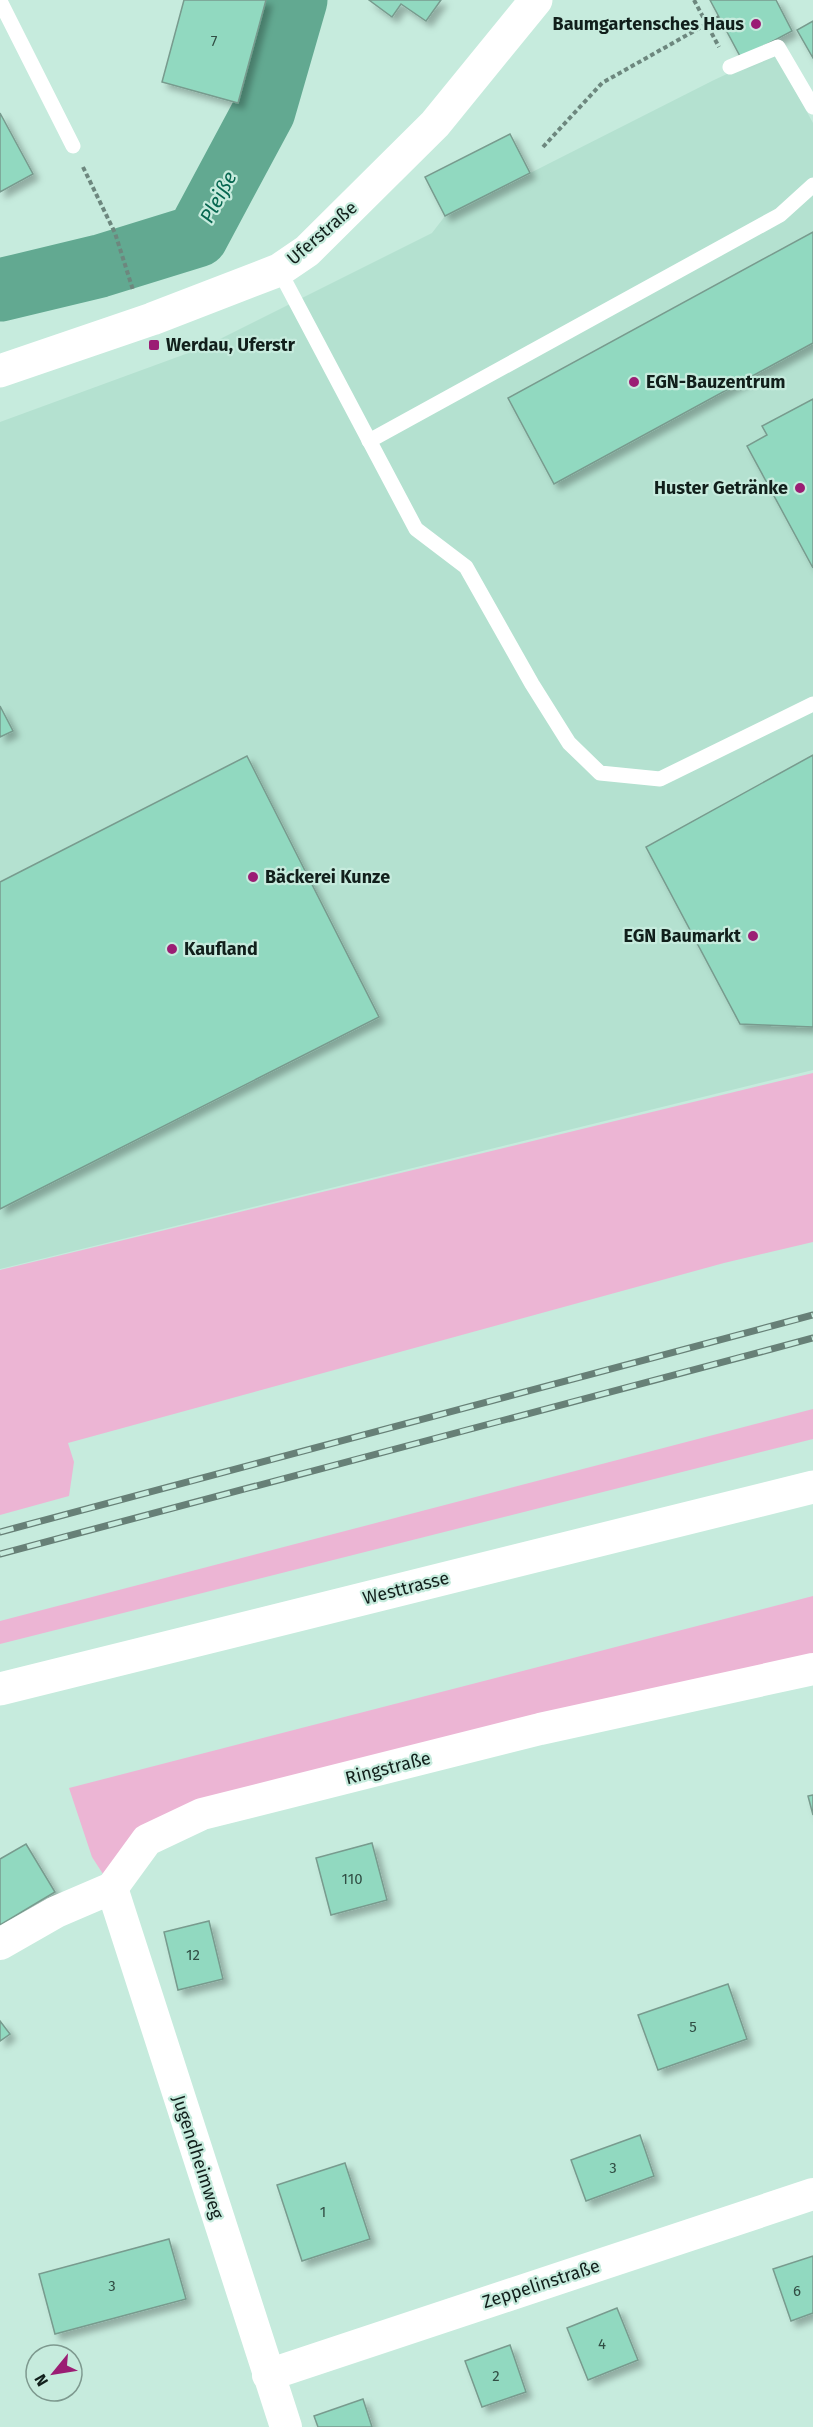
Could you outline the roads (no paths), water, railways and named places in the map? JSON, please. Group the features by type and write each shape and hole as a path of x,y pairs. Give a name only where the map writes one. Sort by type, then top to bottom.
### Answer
{"main road":[{"name":"Uferstraße","path":"0,371 152,319 279,270 315,243 435,124 536,0"},
{"name":"Westtrasse","path":"0,1689 813,1487"}],"street":[{"name":"Ringstraße","path":"112,1888 147,1840 202,1814 540,1729 813,1669"},
{"path":"0,1944 56,1912 112,1888"},
{"name":"Jugendheimweg","path":"112,1888 286,2427"},
{"name":"Zeppelinstraße","path":"268,2374 813,2194"}],"lane":[{"path":"0,0 73,146"},
{"path":"730,67 778,47 813,107"},
{"path":"369,441 780,215 813,185"},
{"path":"279,270 416,529 466,567 532,684 569,743 600,773 660,779 813,704"}],"waterway":[{"name":"Pleiße","path":"0,290 100,266 197,236 264,111 296,0"}],"railway":[{"path":"0,1532 813,1315"},
{"path":"0,1554 813,1338"}],"place":[{"name":"Baumgartensches Haus","path":"756,24"},
{"name":"Werdau, Uferstr","path":"154,345"},
{"name":"EGN-Bauzentrum","path":"634,382"},
{"name":"Huster Getränke","path":"800,488"},
{"name":"Bäckerei Kunze","path":"253,877"},
{"name":"EGN Baumarkt","path":"753,936"},
{"name":"Kaufland","path":"172,949"}]}
